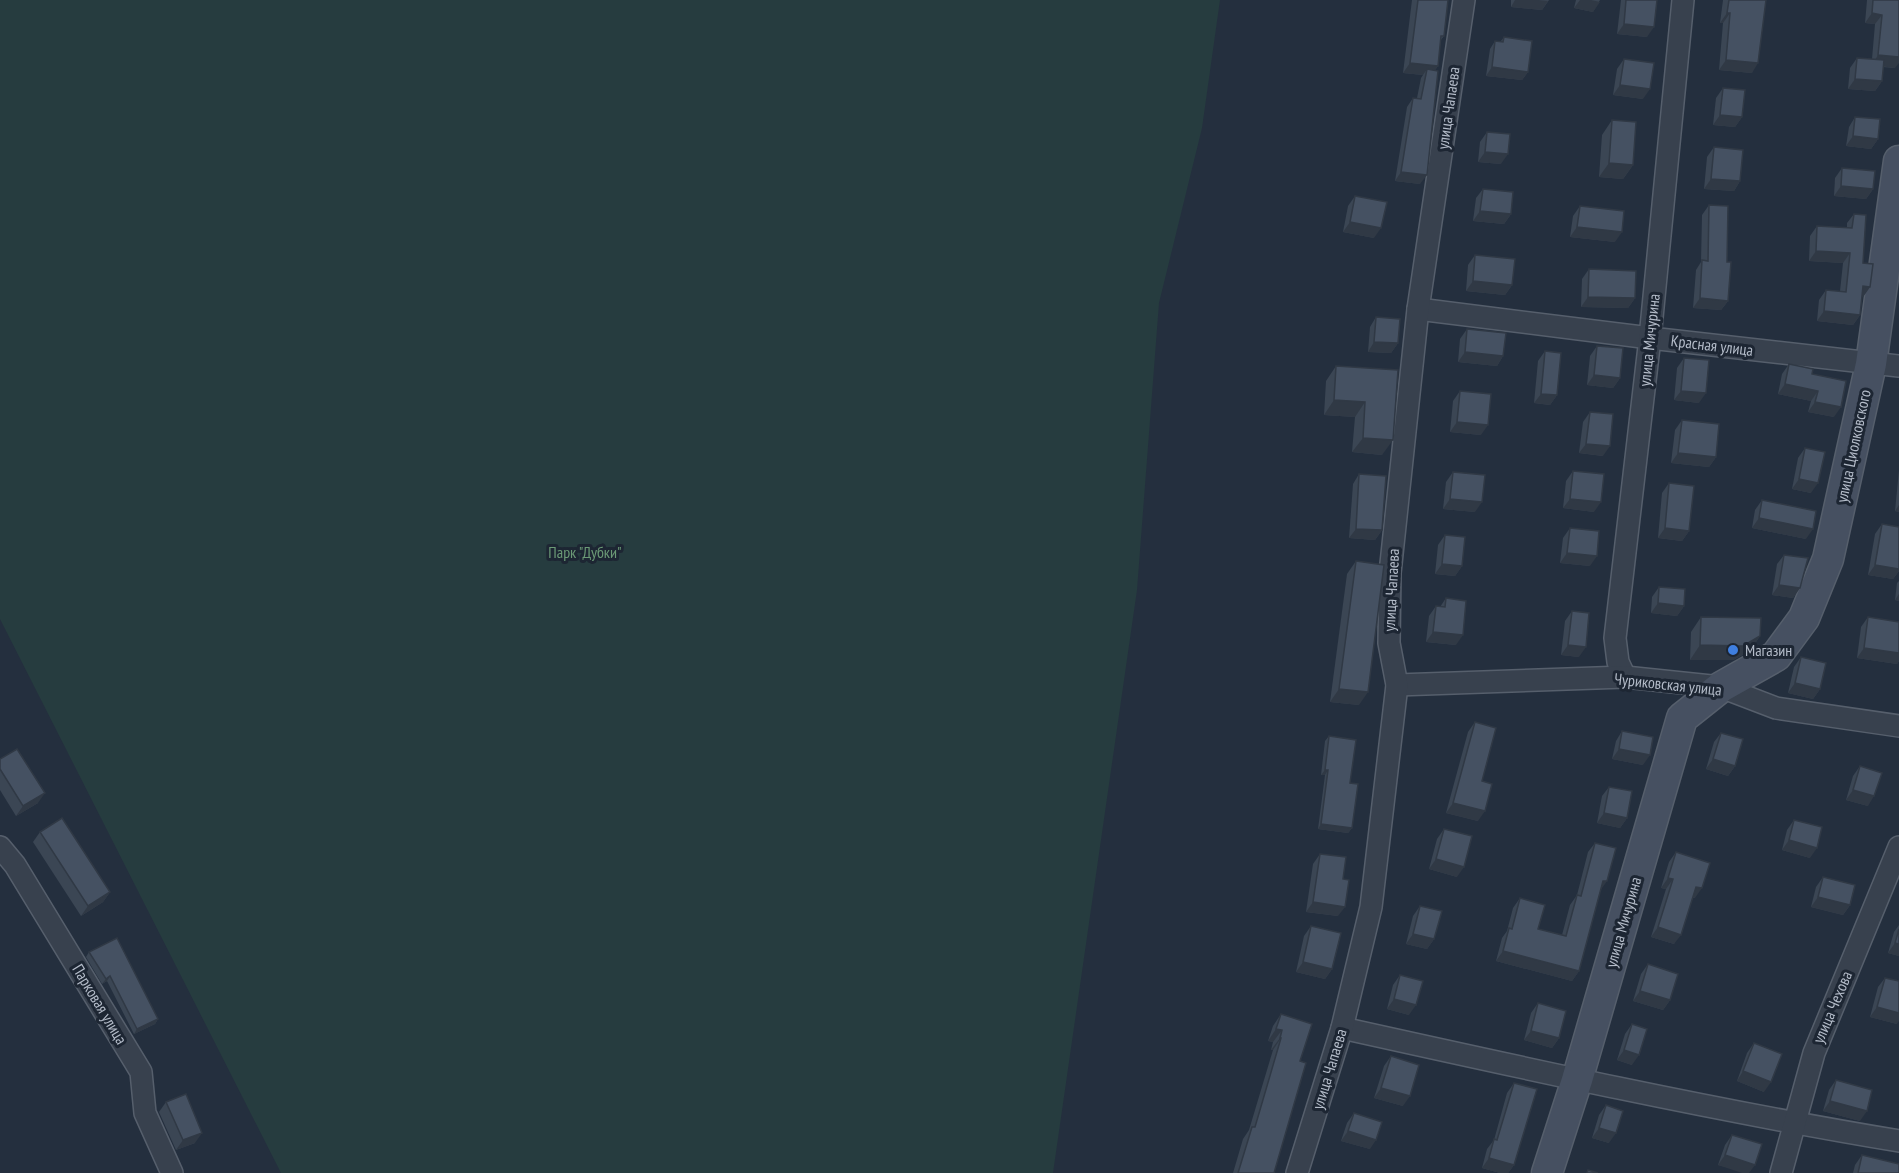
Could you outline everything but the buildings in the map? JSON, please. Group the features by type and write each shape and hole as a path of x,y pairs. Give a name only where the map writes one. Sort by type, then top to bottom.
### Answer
{"street":[{"name":"улица Чапаева","path":"1297,1173 1342,1028 1371,907 1397,685 1389,643 1390,573 1418,309 1464,0"},
{"name":"улица Мичурина","path":"1625,677 1618,662 1615,638 1650,338 1683,0"},
{"name":"улица Циолковского","path":"1721,687 1776,656 1804,618 1828,559 1885,365 1899,161"},
{"name":"Красная улица","path":"1418,309 1885,365"},
{"name":"Чуриковская улица","path":"1397,685 1625,677 1721,687 1776,708 1899,726"},
{"name":"улица Мичурина","path":"1547,1173 1577,1080 1682,718 1721,687"},
{"name":"Парковая улица","path":"0,847 15,865 141,1072 145,1113 172,1173"},
{"name":"улица Чехова","path":"1780,1173 1814,1053 1899,847"},
{"path":"1342,1028 1577,1080 1795,1124 1899,1142"}],"green space":[{"name":"Парк \"Дубки\"","path":"0,0 1220,0 1202,128 1159,303 1137,590 1053,1173 281,1173 0,619"}],"place":[{"name":"Магазин","path":"1733,650"}]}
